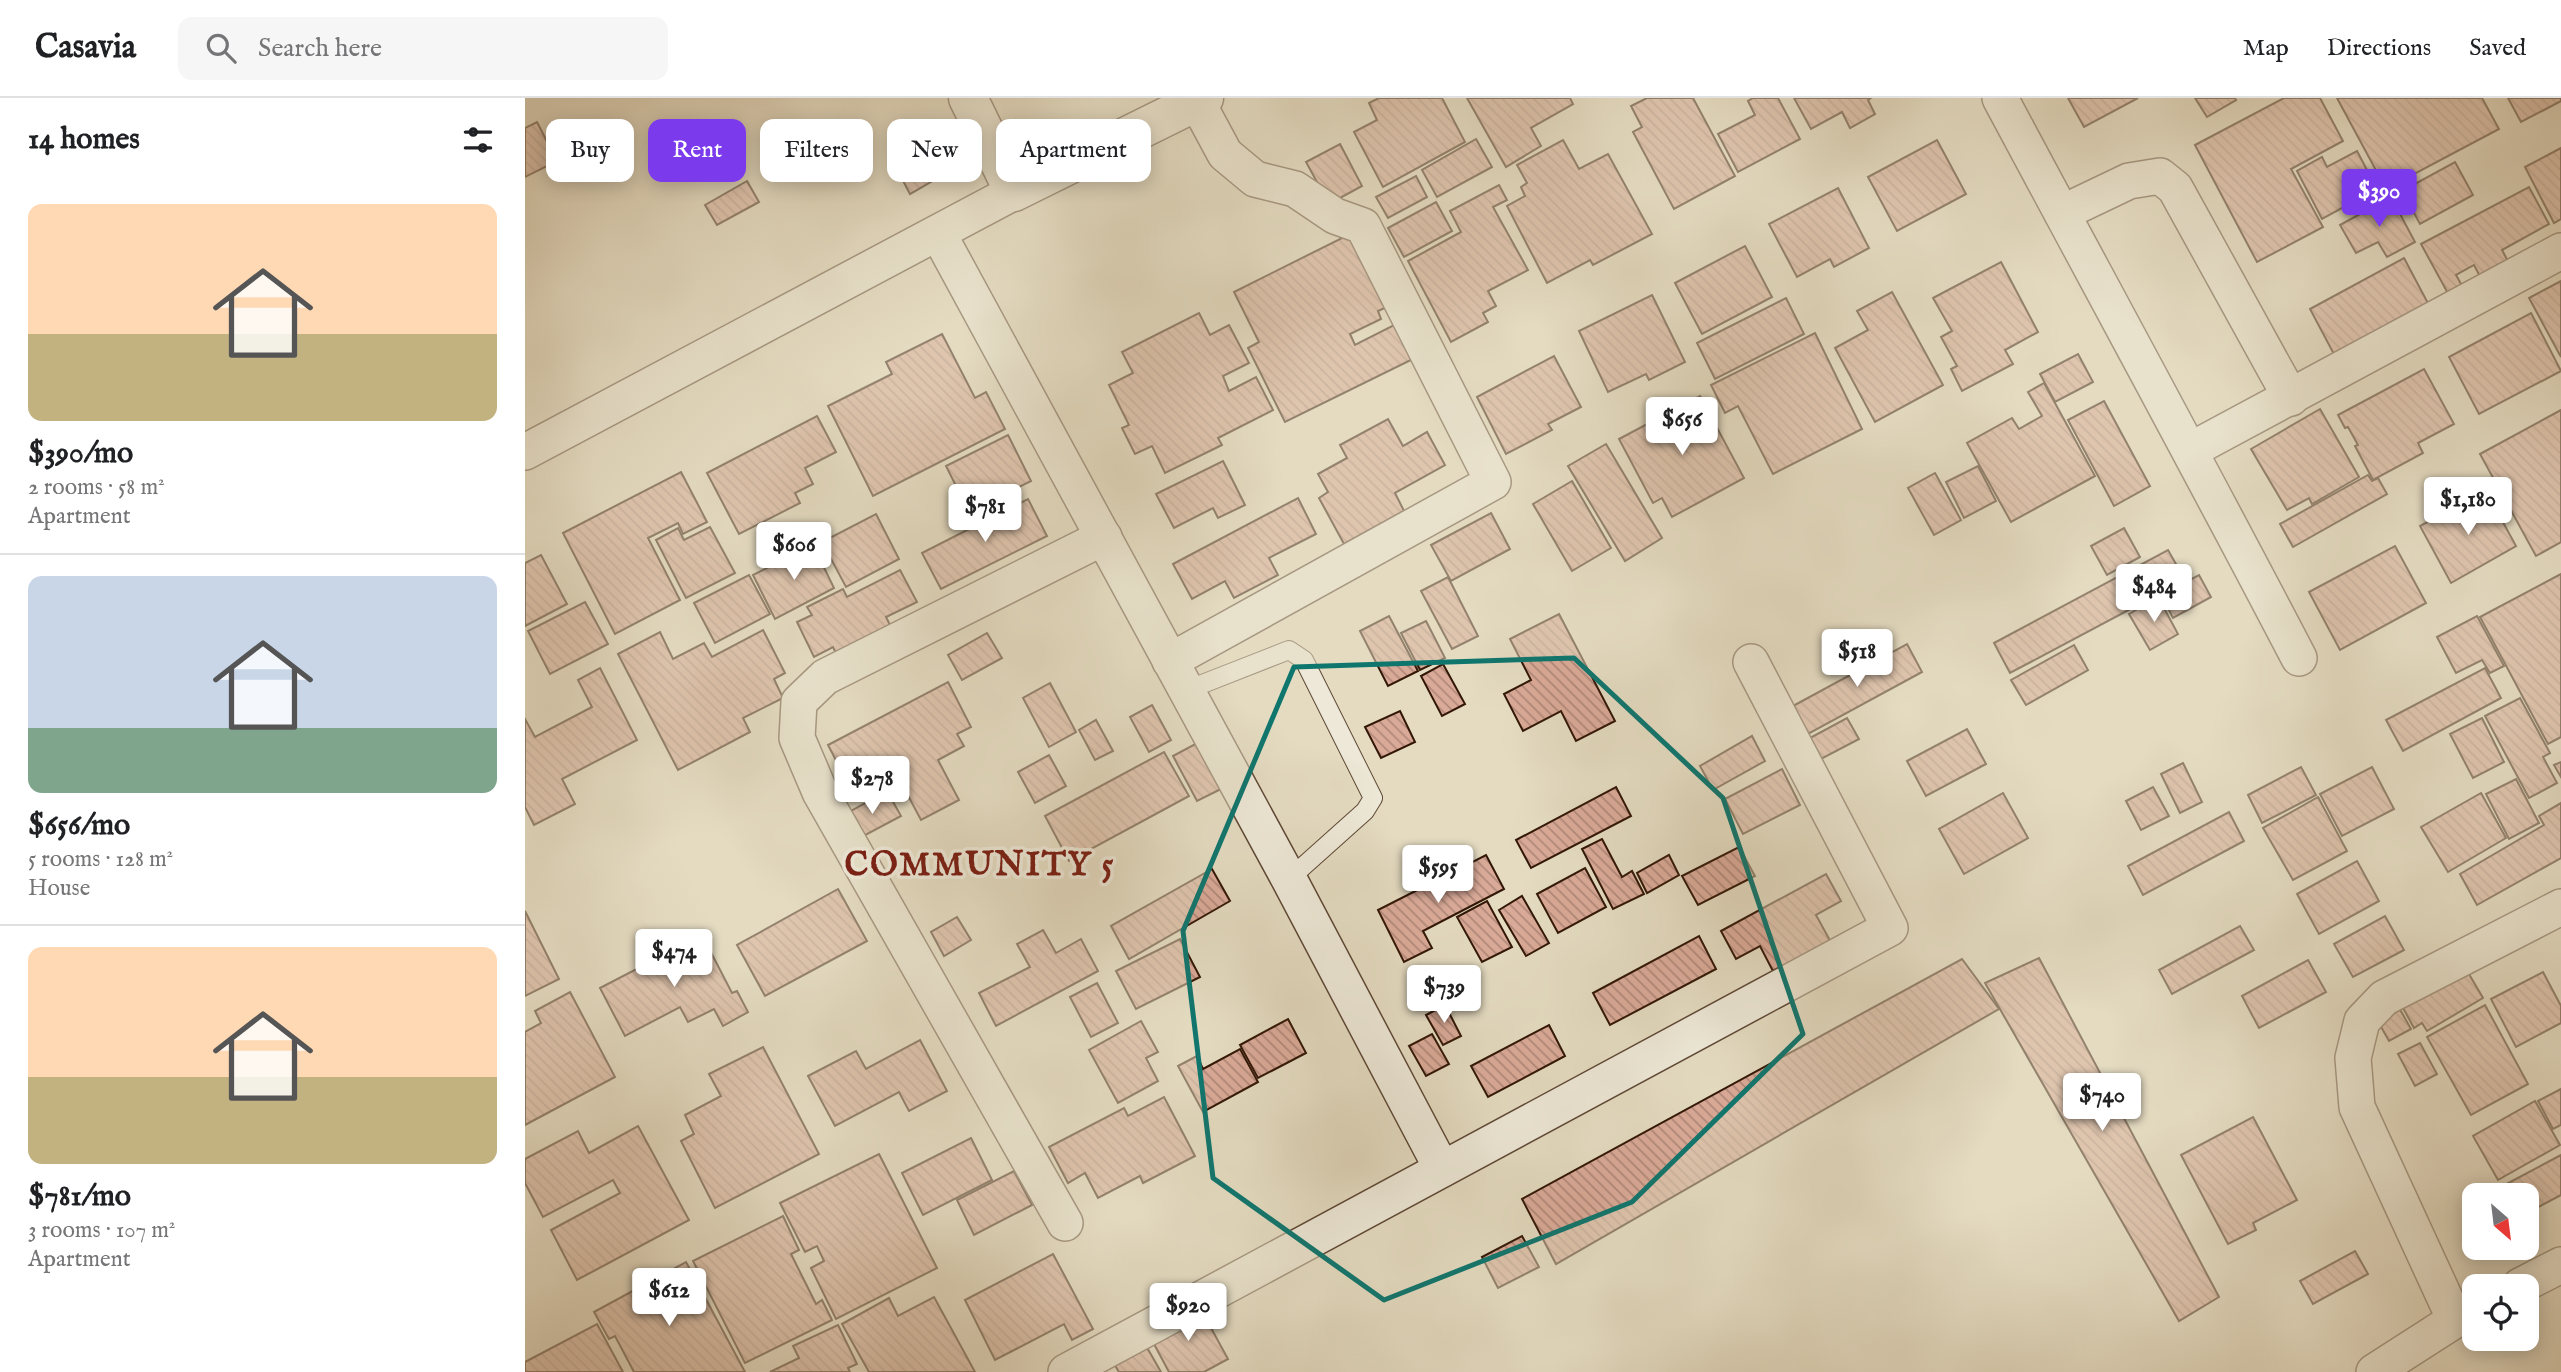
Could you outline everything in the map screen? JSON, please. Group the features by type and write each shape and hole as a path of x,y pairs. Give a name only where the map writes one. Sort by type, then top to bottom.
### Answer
{"street":[{"path":"968,98 1014,192"},
{"path":"2000,98 2119,322 2191,450 2299,658"},
{"path":"525,452 1014,192 1200,100 1225,154 1255,179 1295,189 1335,216 1363,226 1493,482 1178,675"},
{"path":"2062,213 2129,181 2160,176 2175,188 2291,398"},
{"path":"938,233 1289,879 1442,1169"},
{"path":"2191,450 2561,251"},
{"path":"1065,1223 820,792 797,738 799,702 825,677 1104,537"},
{"path":"1066,1372 1890,928 1751,662"},
{"path":"2462,1309 2357,1107 2353,1058 2362,1021 2384,998 2561,907"},
{"path":"2539,1276 2561,1265"},
{"path":"2374,1372 2462,1317"}],"lane":[{"path":"1178,675 1289,650 1304,660 1373,798 1366,811 1289,879"}],"highlighted area":[{"path":"1574,658 1723,798 1803,1034 1632,1202 1384,1300 1213,1178 1183,931 1294,667"}],"building":[{"path":"1379,98 1442,98 1465,142 1383,187 1354,132 1377,120 1369,103"},
{"path":"1467,98 1570,98 1573,104 1531,128 1541,146 1506,167"},
{"path":"1647,98 1693,98 1735,176 1674,209 1633,132 1642,127 1631,106"},
{"path":"1753,98 1778,98 1800,139 1738,172 1718,134 1755,115 1748,101"},
{"path":"1794,98 1871,98 1868,100 1875,114 1850,128 1842,112 1811,129"},
{"path":"2068,98 2138,98 2084,127"},
{"path":"2195,98 2235,98 2236,100 2207,117"},
{"path":"2284,98 2320,98 2343,141 2291,169 2323,227 2257,262 2195,145"},
{"path":"2337,98 2482,98 2499,129 2386,189"},
{"path":"2508,98 2561,98 2561,101 2521,122"},
{"path":"537,122 546,140 546,166 525,177 525,128"},
{"path":"1476,139 1492,167 1437,197 1422,170"},
{"path":"1563,140 1579,169 1608,154 1652,234 1593,265 1590,260 1547,283 1507,206 1525,196 1521,187 1527,183 1517,165"},
{"path":"1937,140 1966,194 1897,231 1868,177"},
{"path":"1340,144 1362,186 1329,204 1306,162"},
{"path":"2561,148 2561,219 2554,223 2525,167"},
{"path":"2357,151 2377,189 2322,219 2297,171 2322,157 2327,167"},
{"path":"2455,162 2473,195 2420,224 2402,191"},
{"path":"1416,176 1427,197 1388,218 1376,197"},
{"path":"746,182 759,202 717,225 705,205"},
{"path":"904,182 931,182 910,194"},
{"path":"1499,185 1507,200 1493,207 1528,270 1488,291 1496,306 1483,313 1488,322 1451,342 1408,261 1461,232 1450,211"},
{"path":"2529,187 2549,224 2502,250 2511,267 2483,282 2474,265 2456,275 2465,291 2451,299 2421,244"},
{"path":"1838,188 1869,248 1834,267 1830,259 1797,277 1769,224"},
{"path":"2391,197 2415,242 2387,257 2378,242 2356,253 2340,225"},
{"path":"1436,202 1452,231 1404,257 1388,228"},
{"path":"1356,231 1393,304 1378,311 1381,319 1350,334 1355,345 1402,321 1419,356 1285,422 1248,348 1259,342 1234,292"},
{"path":"1745,246 1772,297 1702,334 1675,283"},
{"path":"2404,258 2430,307 2336,358 2310,309"},
{"path":"2001,262 2038,332 2005,350 2013,364 1962,391 1951,369 1957,366 1941,337 1952,331 1933,298"},
{"path":"2561,281 2561,357 2529,298"},
{"path":"1892,292 1943,385 1875,422 1835,348 1868,330 1857,311"},
{"path":"1652,295 1685,362 1649,380 1646,374 1608,392 1579,331"},
{"path":"1786,298 1804,334 1715,379 1697,343"},
{"path":"1199,313 1210,335 1229,325 1249,363 1223,376 1229,391 1256,377 1273,410 1218,438 1222,445 1165,473 1152,446 1135,454 1122,428 1129,425 1109,385 1133,373 1122,352"},
{"path":"2531,313 2561,371 2479,414 2449,357"},
{"path":"1815,333 1862,429 1773,474 1738,406 1725,413 1711,385"},
{"path":"942,334 975,398 986,392 1005,429 873,496 828,406 892,374 886,362"},
{"path":"2078,354 2093,382 2055,402 2040,374"},
{"path":"1554,356 1581,407 1548,424 1552,430 1506,454 1477,397"},
{"path":"2424,369 2454,424 2418,443 2423,453 2373,480 2355,446 2358,445 2338,415"},
{"path":"2044,383 2095,476 2011,522 1967,443 2012,418 2019,429 2042,416 2028,392"},
{"path":"1700,396 1744,478 1672,517 1662,498 1653,503 1619,439"},
{"path":"2104,401 2150,486 2114,506 2068,420"},
{"path":"2320,409 2359,477 2312,504 2309,498 2287,510 2251,449"},
{"path":"2561,410 2561,542 2536,556 2480,454"},
{"path":"817,416 836,452 805,468 813,484 795,493 800,503 739,534 707,473"},
{"path":"1388,419 1403,446 1427,432 1445,465 1395,493 1404,511 1344,544 1319,498 1328,492 1318,474 1347,458 1340,445"},
{"path":"1008,435 1031,481 969,512 946,466"},
{"path":"1606,444 1662,538 1625,561 1568,466"},
{"path":"1223,461 1245,505 1218,518 1213,508 1174,528 1156,494"},
{"path":"1978,466 1996,501 1964,518 1946,482"},
{"path":"681,472 707,522 683,534 678,523 648,538 680,600 615,634 563,533"},
{"path":"1935,473 1961,520 1934,535 1908,488"},
{"path":"2368,475 2372,481 2378,478 2387,494 2293,547 2280,524"},
{"path":"1572,481 1611,548 1572,571 1533,504"},
{"path":"2486,491 2516,546 2451,583 2420,526"},
{"path":"1298,498 1316,534 1269,558 1278,575 1234,598 1225,581 1192,599 1173,564"},
{"path":"1028,499 1047,536 941,589 922,553"},
{"path":"1491,513 1510,549 1451,581 1431,545"},
{"path":"876,514 899,559 846,587 822,542"},
{"path":"710,527 735,573 686,598 656,540 678,528 684,540"},
{"path":"2124,528 2140,557 2107,575 2091,546"},
{"path":"813,545 834,588 775,619 753,575"},
{"path":"2395,546 2426,603 2340,650 2309,592"},
{"path":"2168,550 2185,580 2010,673 1994,643"},
{"path":"541,555 567,604 525,626 525,563"},
{"path":"900,570 917,602 886,617 896,637 841,664 833,647 814,657 797,622 812,615 807,607 843,589 847,597"},
{"path":"2561,574 2561,737 2548,744 2480,617"},
{"path":"749,575 770,614 715,643 694,603"},
{"path":"2199,575 2211,597 2173,618 2161,595"},
{"path":"1448,577 1478,636 1452,649 1421,591"},
{"path":"2158,597 2178,634 2150,650 2129,614"},
{"path":"585,602 608,644 550,674 528,631"},
{"path":"1559,614 1615,721 1576,741 1561,711 1523,731 1504,694 1531,680 1510,639"},
{"path":"1389,616 1418,671 1388,686 1360,631"},
{"path":"2477,616 2504,666 2490,673 2482,660 2456,673 2437,637"},
{"path":"1426,621 1445,658 1420,670 1401,633"},
{"path":"763,630 785,673 774,679 783,698 743,718 750,732 678,770 618,654 660,632 673,659 704,643 712,657"},
{"path":"987,633 1002,658 962,680 948,655"},
{"path":"1907,644 1922,672 1808,734 1793,706"},
{"path":"2074,645 2088,670 2026,705 2011,680"},
{"path":"1443,664 1465,704 1442,716 1421,676"},
{"path":"600,668 637,740 562,779 575,804 534,825 525,807 525,719 535,737 592,707 578,680"},
{"path":"2485,668 2501,698 2403,751 2386,720"},
{"path":"948,682 971,727 957,734 964,746 938,760 959,800 921,820 896,773 854,795 828,745"},
{"path":"1050,683 1076,732 1049,747 1023,698"},
{"path":"2520,698 2550,753 2543,757 2557,783 2529,798 2485,716"},
{"path":"1152,705 1171,740 1149,752 1130,717"},
{"path":"1400,711 1415,742 1381,758 1365,727"},
{"path":"1847,718 1859,739 1821,759 1810,738"},
{"path":"2482,718 2504,762 2473,778 2450,734"},
{"path":"1096,720 1113,751 1095,760 1079,730"},
{"path":"1967,729 1986,764 1926,796 1907,761"},
{"path":"1752,736 1765,761 1713,790 1700,766"},
{"path":"1199,742 1223,788 1197,801 1173,756"},
{"path":"1164,752 1189,796 1069,861 1045,816"},
{"path":"1049,755 1066,786 1035,803 1018,772"},
{"path":"2561,762 2561,777 2554,765"},
{"path":"2183,763 2202,802 2180,813 2161,774"},
{"path":"2301,767 2316,795 2262,823 2248,795"},
{"path":"2372,767 2394,809 2342,836 2320,794"},
{"path":"1782,769 1800,805 1743,834 1725,799"},
{"path":"2516,779 2539,823 2509,839 2486,794"},
{"path":"1616,787 1631,816 1531,868 1516,840"},
{"path":"2153,787 2169,816 2141,830 2126,801"},
{"path":"887,791 901,816 856,840 842,816"},
{"path":"2003,793 2028,838 1964,874 1939,829"},
{"path":"2481,793 2506,838 2448,872 2421,827"},
{"path":"2318,797 2347,851 2293,880 2263,828"},
{"path":"2561,803 2561,858 2477,905 2460,874 2544,825 2539,816"},
{"path":"2229,812 2244,841 2143,895 2128,866"},
{"path":"1602,839 1622,877 1632,871 1644,894 1613,909 1582,849"},
{"path":"1739,847 1755,876 1698,905 1682,876"},
{"path":"1486,855 1504,889 1423,931 1432,948 1404,962 1378,910"},
{"path":"1669,855 1679,875 1647,893 1637,873"},
{"path":"2357,861 2379,901 2319,934 2297,894"},
{"path":"1585,868 1606,907 1558,933 1537,894"},
{"path":"1212,869 1230,901 1129,959 1111,926"},
{"path":"1826,874 1841,901 1816,915 1833,946 1776,977 1760,946 1736,959 1721,931"},
{"path":"838,889 867,941 765,996 737,945"},
{"path":"1522,896 1549,943 1526,956 1499,910"},
{"path":"1487,901 1512,947 1482,962 1457,917"},
{"path":"525,911 559,979 525,996"},
{"path":"2385,916 2404,950 2353,977 2334,944"},
{"path":"957,917 971,940 944,956 931,932"},
{"path":"2240,926 2254,950 2172,994 2159,970"},
{"path":"1043,930 1056,953 1081,939 1098,971 996,1026 979,993 1030,967 1017,944"},
{"path":"702,935 732,993 737,991 748,1012 723,1026 714,1009 688,1022 680,1007 625,1036 600,988"},
{"path":"1699,936 1716,969 1610,1025 1593,993"},
{"path":"1180,939 1200,977 1136,1009 1116,971"},
{"path":"2039,958 2219,1297 2179,1321 1985,983"},
{"path":"1962,959 1999,1009 1556,1264 1522,1199"},
{"path":"2308,960 2326,992 2259,1028 2242,996"},
{"path":"2466,969 2483,998 2427,1031 2422,1023 2414,1028 2402,1006"},
{"path":"2543,972 2561,1006 2561,1023 2516,1047 2491,999"},
{"path":"1097,983 1118,1023 1091,1037 1070,997"},
{"path":"570,992 615,1077 525,1125 525,1032 541,1023 535,1011"},
{"path":"2397,1004 2411,1029 2389,1041 2375,1016"},
{"path":"1445,1005 1461,1036 1443,1045 1426,1015"},
{"path":"2485,1005 2528,1084 2471,1115 2427,1037"},
{"path":"1288,1019 1306,1053 1258,1078 1240,1045"},
{"path":"1141,1021 1158,1052 1146,1058 1158,1081 1118,1103 1089,1050"},
{"path":"1549,1025 1565,1056 1488,1097 1471,1066"},
{"path":"1432,1034 1449,1064 1426,1076 1409,1046"},
{"path":"920,1040 947,1091 909,1111 899,1092 835,1126 808,1076 856,1051 866,1069"},
{"path":"2420,1043 2437,1074 2415,1086 2398,1054"},
{"path":"763,1047 819,1154 715,1208 681,1141 694,1134 685,1115 721,1096 709,1074"},
{"path":"1240,1049 1258,1082 1203,1112 1178,1066 1197,1056 1203,1069"},
{"path":"2561,1089 2561,1125 2553,1129 2538,1101"},
{"path":"1164,1097 1195,1156 1143,1183 1140,1176 1098,1198 1085,1173 1068,1183 1049,1147 1124,1108 1128,1116"},
{"path":"2535,1101 2560,1145 2498,1180 2473,1136"},
{"path":"2253,1117 2297,1200 2253,1223 2256,1230 2228,1244 2181,1155"},
{"path":"638,1126 689,1220 577,1280 551,1230 620,1193 613,1180 543,1217 525,1183 525,1159 578,1131 589,1153"},
{"path":"971,1138 992,1180 923,1215 902,1173"},
{"path":"879,1154 937,1268 836,1319 811,1268 824,1261 817,1246 805,1252 780,1203"},
{"path":"2561,1155 2561,1195 2539,1207 2539,1183 2508,1183"},
{"path":"1014,1171 1032,1205 974,1235 957,1200"},
{"path":"783,1216 799,1250 791,1254 816,1304 822,1300 832,1320 745,1363 693,1261"},
{"path":"1522,1236 1539,1267 1498,1288 1482,1257"},
{"path":"2355,1251 2368,1274 2313,1304 2300,1281"},
{"path":"1053,1254 1093,1329 1072,1340 1064,1324 995,1360 965,1300"},
{"path":"686,1262 745,1372 634,1372 615,1336 609,1339 594,1312"},
{"path":"934,1297 975,1372 869,1372 842,1324 889,1298 898,1316"},
{"path":"1198,1304 1228,1359 1204,1372 1169,1372 1147,1331"},
{"path":"597,1324 623,1372 525,1372 525,1362"},
{"path":"838,1325 857,1364 848,1368 850,1372 770,1372 799,1358 793,1346"},
{"path":"1145,1344 1161,1372 1119,1372 1113,1362"}],"district":[{"name":"COMMUNITY 5","path":"980,866"}]}
